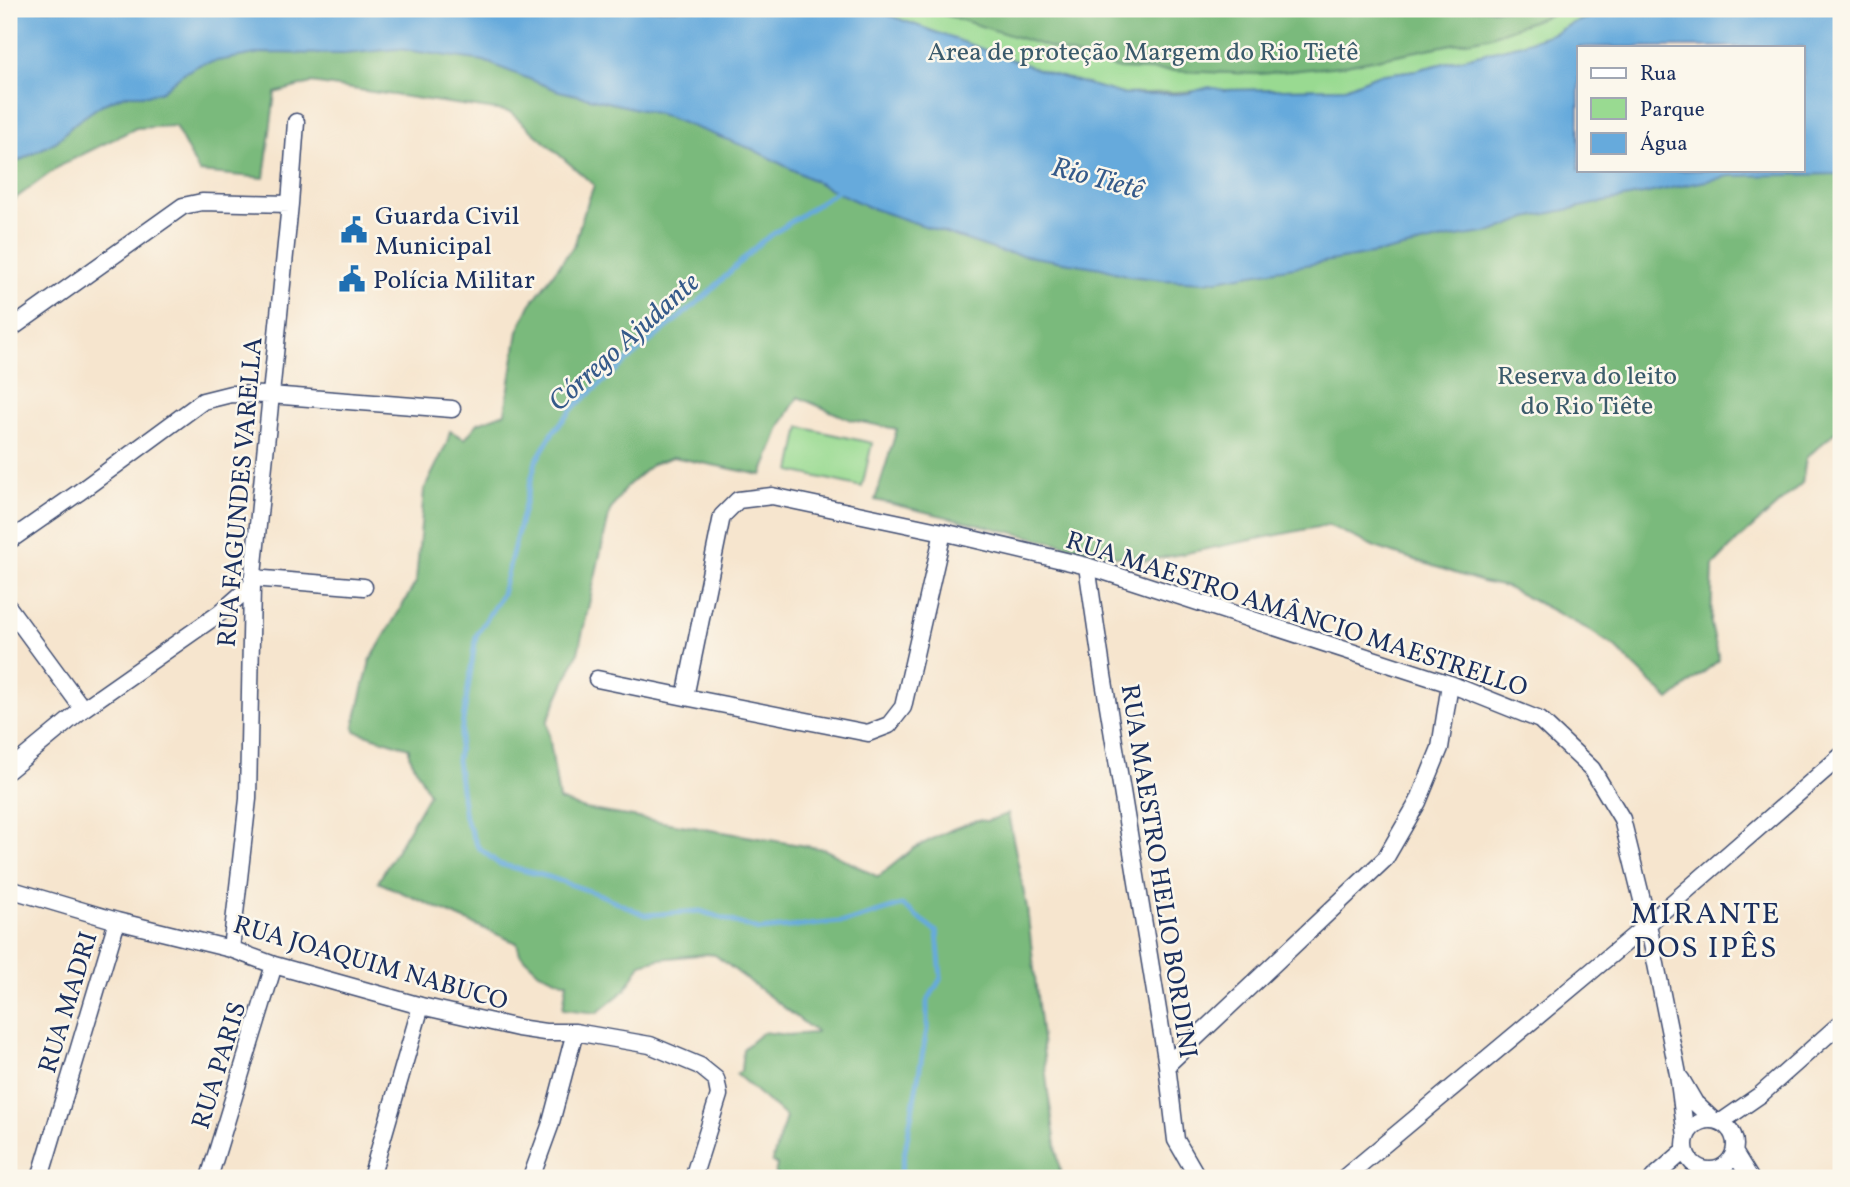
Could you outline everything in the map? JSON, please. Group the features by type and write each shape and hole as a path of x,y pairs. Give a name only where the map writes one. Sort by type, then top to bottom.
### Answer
{"street":[{"name":"RUA FAGUNDES VARELLA","path":"231,948 248,799 252,582 296,122"},
{"path":"9,330 183,206 202,202 290,204"},
{"path":"9,541 203,401 231,394 270,394 452,409"},
{"name":"RUA MAESTRO AMÂNCIO MAESTRELLO","path":"685,697 722,516 738,500 772,496 1087,566 1450,684 1540,720 1592,769 1622,819 1648,924 1678,1074 1686,1143"},
{"path":"597,679 868,733 889,725 903,707 943,532"},
{"name":"RUA MAESTRO HELIO BORDINI","path":"1087,566 1167,1065 1176,1140 1198,1178"},
{"path":"9,770 83,709 220,612 252,582 364,587"},
{"path":"9,608 83,709"},
{"path":"1167,1065 1385,859 1418,802 1440,748 1450,684"},
{"path":"1344,1178 1648,924 1841,756"},
{"name":"RUA JOAQUIM NABUCO","path":"9,889 117,921 231,948 274,965 421,1006 518,1028 545,1032 575,1032 650,1045 701,1066 716,1079 719,1095 693,1178"},
{"name":"RUA MADRI","path":"40,1178 117,921"},
{"name":"RUA PARIS","path":"209,1178 274,965"},
{"path":"372,1178 421,1006"},
{"path":"1760,1095 1724,1166 1710,1174 1694,1165 1688,1158 1686,1143 1690,1129 1696,1123 1717,1121 1760,1095 1841,1023"},
{"path":"531,1178 550,1126 575,1032"},
{"name":"RUA MAESTRO AMÂNCIO MAESTRELLO","path":"1678,1074 1695,1103 1717,1121"},
{"path":"1717,1121 1729,1128 1750,1178"},
{"path":"1653,1178 1686,1143"}],"green space":[{"name":"Reserva do leito do Rio Tiête","path":"221,9 441,9 1528,183 1804,172 1804,169 1841,146 1841,427 1806,458 1802,483 1713,566 1711,624 1719,660 1669,700 1615,647 1586,628 1538,603 1506,587 1482,582 1375,547 1328,525 1146,561 1108,555 875,500 897,429 851,420 798,397 781,425 762,475 673,457 653,464 626,487 610,511 578,653 547,722 559,800 585,809 824,849 878,877 914,848 953,829 977,820 987,821 1008,814 1027,908 1048,1092 1061,1178 782,1178 775,1174 777,1165 772,1162 786,1117 736,1074 741,1071 743,1049 763,1032 788,1035 816,1032 715,955 660,959 641,964 625,990 597,1013 563,1009 567,982 539,972 520,954 517,943 378,882 429,794 409,755 409,748 355,731 370,661 416,582 424,490 450,431 465,439 478,423 505,413 518,331 530,305 575,244 594,185 510,112 311,83 275,93 264,178 199,172 175,126 136,128 61,165 9,203 9,166 57,141 74,124"},
{"name":"Area de proteção Margem do Rio Tietê","path":"870,9 1617,9 1518,45 1416,70 1377,75 1345,88 1122,94 1051,74"},
{"name":"Area de proteção Margem do Rio Tietê","path":"926,9 1566,9 1488,37 1341,66 1259,74 1119,69"},
{"path":"800,427 872,443 862,487 791,471"}],"water":[{"name":"Rio Tietê","path":"9,9 872,9 1051,74 1122,94 1177,94 1209,87 1224,90 1345,88 1377,75 1416,70 1518,45 1617,9 1841,9 1841,174 1730,176 1527,218 1492,232 1205,282 1129,276 1101,268 1002,252 871,208 752,149 659,114 559,91 484,61 398,49 343,54 261,53 201,64 182,74 162,91 148,95 125,95 101,105 74,124 57,141 9,166"}],"waterway":[{"name":"Córrego Ajudante","path":"840,189 761,242 704,297 575,406 553,432 536,461 502,594 476,636 457,760 465,818 478,847 499,864 549,877 601,895 645,915 700,911 759,930 850,921 902,905 937,932 941,978 927,1002 927,1029 900,1178"}],"place":[{"name":"Guarda Civil Municipal","path":"354,230"},
{"name":"Polícia Militar","path":"352,279"}],"district":[{"name":"MIRANTE DOS IPÊS","path":"1706,930"}]}
